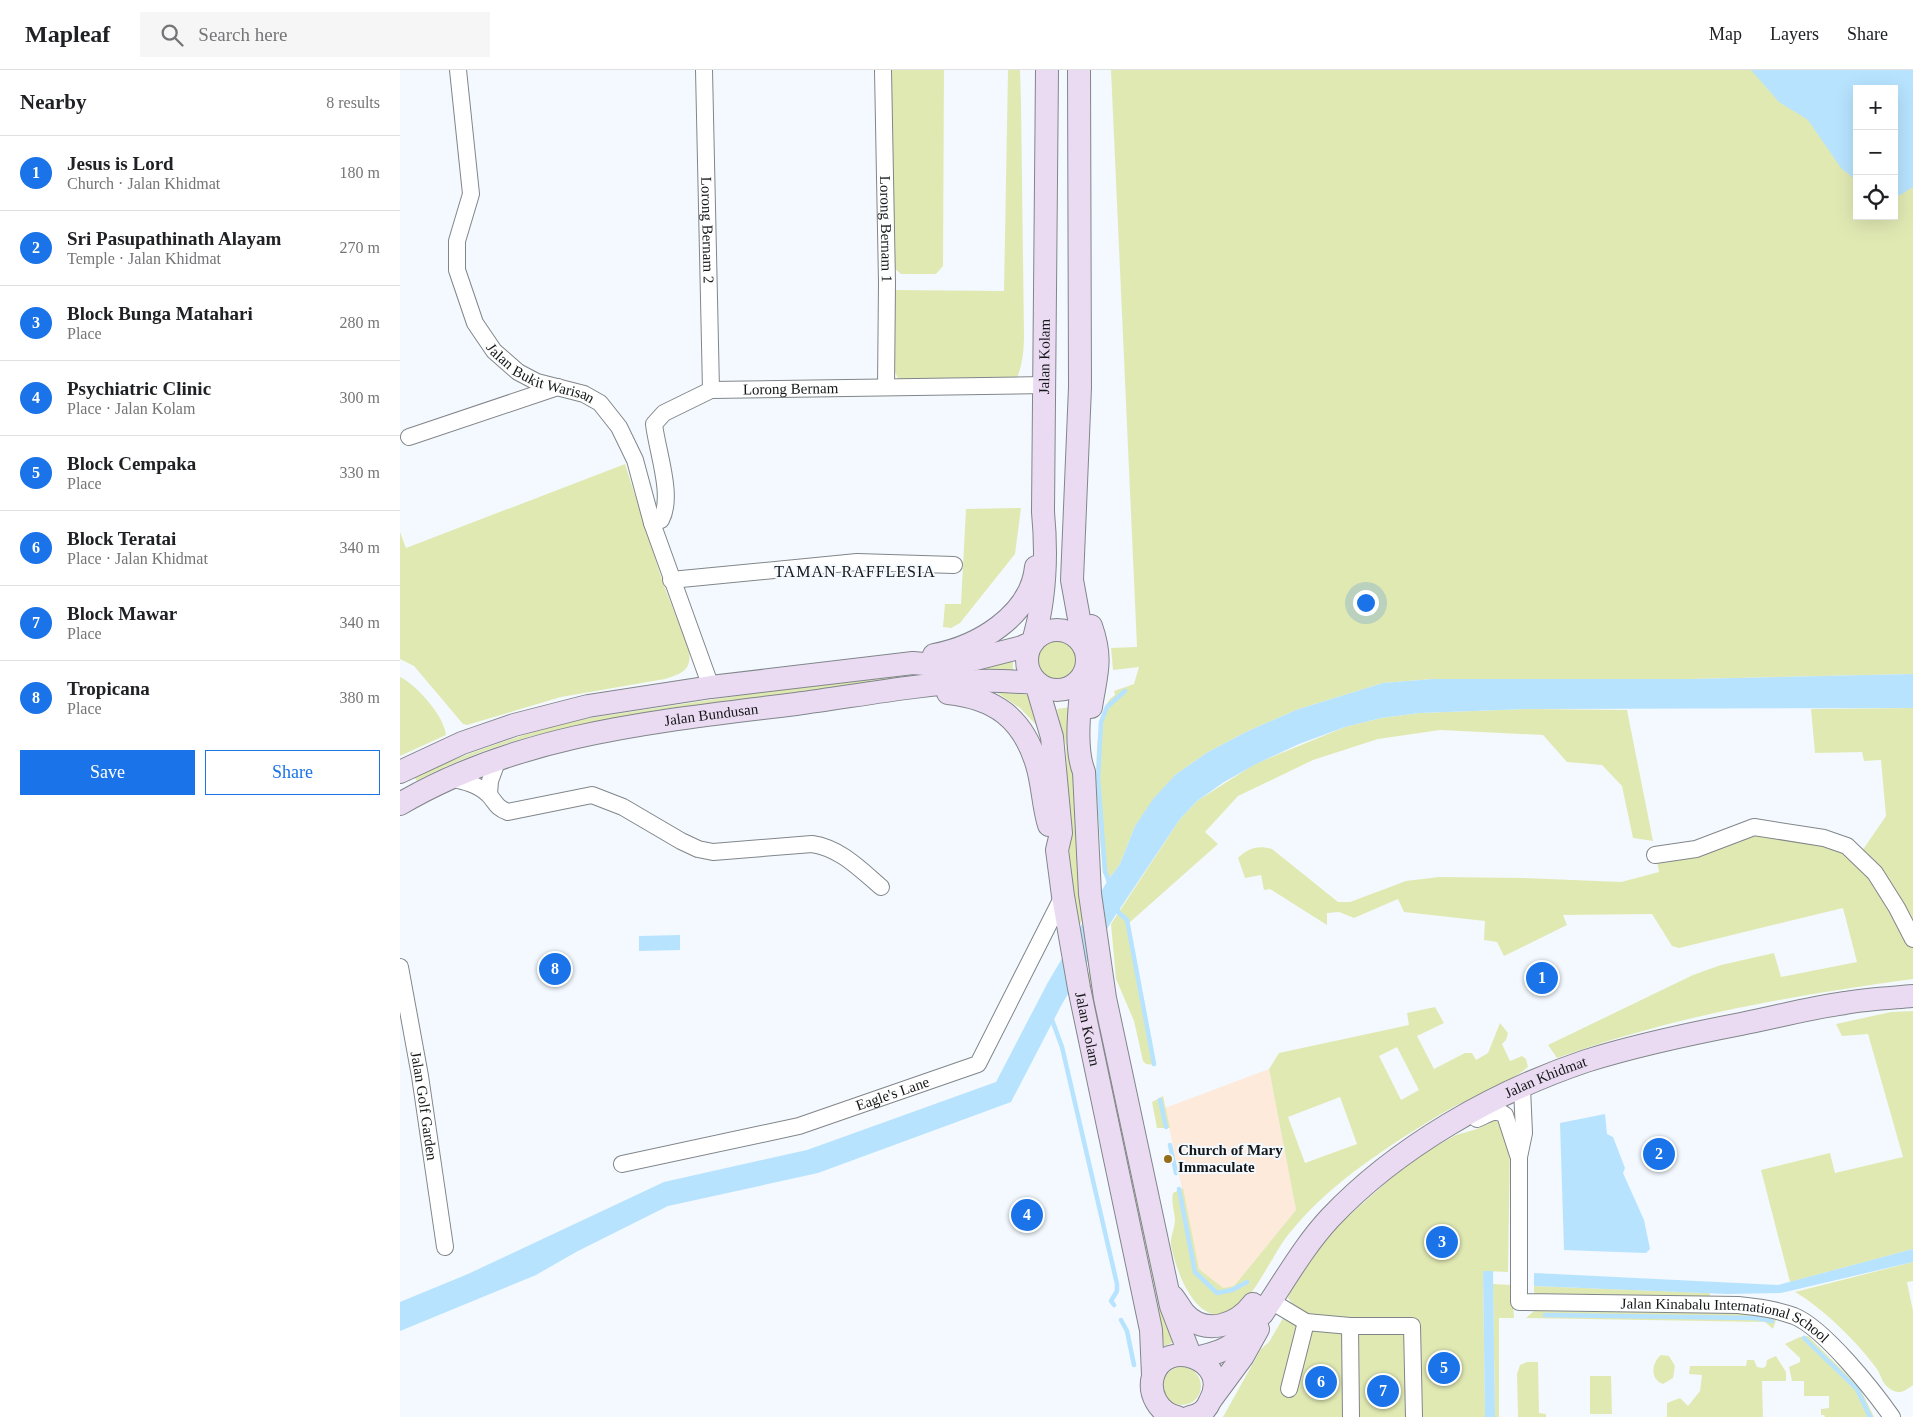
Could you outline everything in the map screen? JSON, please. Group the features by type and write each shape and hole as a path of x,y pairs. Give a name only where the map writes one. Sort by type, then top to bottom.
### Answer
{"main road":[{"name":"Jalan Kolam","path":"1033,642 1039,624 1046,548 1042,512 1045,385 1047,70"},
{"name":"Jalan Kolam","path":"1079,70 1080,387 1072,580 1084,646"},
{"path":"913,663 925,656 956,650 983,638 1011,616 1032,584 1036,574 1042,512"},
{"name":"Jalan Kolam","path":"1074,556 1086,612 1096,640 1098,671 1088,722 1087,762 1084,772 1090,894 1098,954 1134,1140 1166,1285 1171,1306 1193,1356"},
{"path":"1055,630 1072,634 1084,646 1088,663 1082,679 1068,689 1059,691 1051,690 1036,683 1030,675 1026,658 1033,642 1039,636 1055,630"},
{"name":"Jalan Bundusan","path":"400,772 462,743 514,724 588,706 711,687 913,663 957,664 1022,647 1033,642"},
{"name":"Jalan Kolam","path":"1082,679 1079,748 1080,763 1084,772"},
{"name":"Jalan Bundusan","path":"400,804 450,778 498,758 529,748 611,729 979,681 1036,683"},
{"name":"Jalan Kolam","path":"1036,683 1052,737 1056,765 1061,833 1057,850 1062,896 1079,988 1151,1330 1153,1375 1151,1389 1157,1409"},
{"path":"907,689 975,697 987,701 1010,718 1023,733 1037,765 1045,811 1057,850"},
{"name":"Jalan Khidmat","path":"1153,1375 1164,1361 1171,1356 1193,1356 1224,1350 1233,1344 1251,1321 1266,1307 1314,1236 1331,1216 1400,1157 1457,1119 1522,1088 1586,1062 1698,1032 1846,1003 1913,996"},
{"path":"1166,1285 1185,1315 1209,1326 1224,1325 1241,1318 1291,1250 1314,1236"},
{"name":"Jalan Khidmat","path":"1202,1410 1243,1356 1260,1326 1266,1307"},
{"path":"1193,1356 1206,1364 1214,1380 1202,1410"},
{"path":"1157,1409 1178,1417"}],"street":[{"name":"Jalan Bukit Warisan","path":"458,70 471,194 458,241 457,270 462,290 475,323 494,351 518,372 537,382 584,394 600,403 619,427 635,460 652,523 671,580 711,687"},
{"name":"Lorong Bernam 2","path":"704,70 711,390"},
{"name":"Lorong Bernam 1","path":"883,70 887,283 886,387"},
{"name":"Lorong Bernam","path":"652,523 661,520 665,505 663,469 654,424 664,413 711,390 1045,385"},
{"path":"409,437 558,387"},
{"path":"671,580 857,562 954,565"},
{"path":"488,794 490,781 498,758"},
{"path":"450,778 476,786 488,794 494,804 508,812 592,795 623,807 681,841 698,849 713,852 812,844 822,845 841,854 881,887"},
{"path":"1656,855 1696,849 1754,827 1824,838 1847,846 1875,873 1897,908 1913,939"},
{"name":"Eagle's Lane","path":"622,1164 800,1126 978,1064 1062,896"},
{"name":"Jalan Golf Garden","path":"400,967 420,1076 445,1247"},
{"path":"1519,1157 1524,1133 1522,1088"},
{"path":"1457,1119 1464,1123 1472,1122 1494,1111 1499,1111 1509,1123 1514,1147 1519,1157"},
{"name":"Jalan Kinabalu International School","path":"1519,1157 1519,1302 1738,1305 1770,1308 1796,1317 1825,1339 1892,1417"},
{"path":"1266,1307 1306,1322 1350,1326 1412,1326 1414,1417"},
{"path":"1289,1389 1306,1322"},
{"path":"1350,1326 1351,1417"}],"shaded area":[{"path":"1269,1069 1296,1210 1234,1286 1223,1289 1199,1269 1165,1108"}],"green space":[{"path":"891,70 944,70 943,266 936,274 901,274 894,268"},
{"path":"1008,70 1020,70 1024,334 1023,355 1019,374 1013,387 900,383 894,370 892,290 1004,291"},
{"path":"1111,70 1913,70 1913,674 1690,679 1433,679 1383,683 1296,710 1248,731 1208,752 1175,775 1135,826 1120,864 1108,880 1103,873 1098,806 1097,750 1100,725 1106,706 1115,695 1114,691 1134,684 1139,667 1113,670 1111,648 1137,647"},
{"path":"625,464 663,583 689,649 689,662 685,670 665,679 561,697 467,725 463,724 414,666 400,659 400,532 406,548"},
{"path":"1021,508 1015,554 960,623 951,628 943,627 945,604 961,604 966,509"},
{"path":"1057,636 1070,640 1076,646 1080,659 1076,672 1070,678 1057,682 1044,678 1038,672 1034,659 1038,646 1044,640"},
{"path":"1013,654 1013,674 813,692 586,724 517,740 484,751 417,781 414,777 455,759 497,744 539,730 583,719"},
{"path":"400,677 414,686 429,702 441,719 446,735 400,756"},
{"path":"996,692 1031,695 1041,730 1020,708"},
{"path":"1077,706 1084,916 1078,929 1070,876 1066,746 1057,709"},
{"path":"1913,708 1913,926 1862,851 1886,816 1881,760 1864,761 1862,752 1815,753 1811,709"},
{"path":"1528,709 1627,710 1653,841 1633,838 1622,786 1602,765 1567,762 1543,735 1440,730 1378,739 1313,760 1238,796 1205,832 1218,844 1129,923 1156,1065 1146,1064 1143,1061 1134,1021 1116,979 1111,924 1180,819 1197,801 1255,764 1345,727 1381,718 1420,713"},
{"path":"1754,834 1800,840 1834,848 1845,852 1863,867 1884,895 1909,938 1913,948 1913,979 1777,1000 1733,1009 1645,1030 1557,1058 1548,1045 1693,975 1721,965 1774,953 1781,977 1857,962 1843,908 1679,948 1672,946 1652,914 1563,915 1567,925 1504,956 1497,942 1484,940 1485,921 1404,912 1398,899 1354,918 1339,912 1327,913 1327,925 1270,889 1264,890 1261,875 1245,878 1238,858 1254,848 1272,849 1338,902 1350,902 1406,881 1439,877 1621,882 1659,872 1657,862"},
{"path":"1092,971 1176,1341 1164,1346 1158,1303 1085,974"},
{"path":"1435,1007 1444,1023 1417,1036 1434,1069 1465,1053 1472,1053 1476,1060 1488,1053 1500,1023 1508,1033 1506,1040 1502,1044 1510,1061 1522,1056 1526,1059 1528,1067 1511,1079 1431,1120 1361,1167 1328,1193 1297,1224 1282,1243 1246,1300 1238,1308 1230,1313 1218,1315 1207,1312 1189,1294 1177,1268 1171,1245 1175,1219 1172,1203 1173,1193 1183,1188 1199,1269 1223,1288 1234,1286 1296,1210 1269,1069 1279,1053 1409,1025 1407,1013","holes":["1397,1047 1419,1090 1401,1100 1379,1056","1340,1097 1357,1144 1305,1163 1288,1117"]},
{"path":"1913,1011 1913,1249 1790,1282 1761,1170 1830,1153 1835,1173 1903,1157 1868,1034 1842,1036 1836,1024 1891,1012"},
{"path":"1163,1096 1170,1128 1157,1128 1152,1102"},
{"path":"1500,1118 1510,1144 1508,1272 1483,1271 1485,1417 1223,1417 1261,1349 1269,1342 1292,1303 1288,1298 1289,1294 1327,1235 1397,1173 1422,1154 1456,1135 1477,1129"},
{"path":"1913,1262 1913,1281 1907,1282 1913,1311 1913,1385 1898,1392 1886,1386 1877,1369 1850,1337 1817,1307 1795,1292"},
{"path":"1493,1284 1512,1285 1514,1318 1499,1318 1499,1417 1495,1417"},
{"path":"1534,1286 1710,1293 1710,1298 1537,1296 1534,1292"},
{"path":"1534,1311 1765,1314 1777,1317 1773,1329 1765,1322 1526,1318"},
{"path":"1808,1336 1860,1388 1874,1417 1825,1417 1821,1415 1821,1409 1829,1408 1829,1396 1804,1396 1804,1381 1792,1381 1789,1367 1800,1362 1800,1358 1785,1344 1800,1337"},
{"path":"1661,1355 1669,1356 1675,1366 1673,1378 1663,1384 1656,1379 1653,1371 1655,1362"},
{"path":"1776,1356 1786,1372 1786,1381 1762,1381 1763,1417 1667,1417 1667,1403 1680,1398 1688,1406 1700,1391 1702,1375 1689,1374 1690,1366 1746,1366 1747,1360 1754,1360 1757,1367 1763,1368 1766,1366 1767,1360"},
{"path":"1527,1362 1538,1362 1539,1413 1546,1414 1546,1417 1518,1417 1517,1374 1520,1365"},
{"path":"1182,1367 1195,1373 1201,1386 1195,1399 1182,1405 1169,1399 1163,1386 1169,1373"},
{"path":"1590,1376 1611,1376 1612,1414 1590,1414"}],"water":[{"path":"1751,70 1913,70 1913,187 1898,195 1898,85 1853,85 1853,178 1841,168 1808,120 1779,102"},
{"path":"1913,674 1913,708 1528,709 1420,713 1381,718 1345,727 1299,744 1256,764 1224,782 1197,801 1180,819 1113,919 1062,1004 1011,1102 818,1173 668,1206 576,1252 536,1275 400,1331 400,1302 468,1274 664,1182 807,1150 996,1082 1047,984 1108,880 1120,864 1135,826 1153,799 1175,775 1208,752 1248,731 1296,710 1383,683 1433,679 1690,679"},
{"path":"680,935 680,950 639,951 639,936"},
{"path":"1605,1114 1607,1134 1613,1137 1625,1168 1623,1173 1644,1220 1650,1249 1646,1253 1564,1250 1560,1123"},
{"path":"1913,1249 1913,1262 1781,1293 1727,1294 1534,1286 1534,1273 1778,1285"},
{"path":"1483,1271 1493,1271 1495,1417 1485,1417"}],"waterway":[{"path":"1110,885 1105,871 1098,779 1101,722 1107,707 1125,691"},
{"path":"1117,906 1118,912 1127,920 1154,1064"},
{"path":"1051,1017 1062,1047 1117,1284 1117,1291 1111,1301 1114,1305"},
{"path":"1160,1100 1166,1127"},
{"path":"1170,1145 1176,1173"},
{"path":"1179,1189 1195,1272 1217,1293 1232,1290 1247,1282"},
{"path":"1545,1315 1756,1318 1772,1321"},
{"path":"1121,1320 1127,1331 1134,1365"},
{"path":"1804,1338 1857,1389 1870,1417"}],"place":[{"name":"Tropicana","path":"555,969"},
{"name":"Jesus is Lord","path":"1542,978"},
{"name":"Sri Pasupathinath Alayam","path":"1659,1154"},
{"name":"Church of Mary Immaculate","path":"1168,1159"},
{"name":"Psychiatric Clinic","path":"1027,1215"},
{"name":"Block Bunga Matahari","path":"1442,1242"},
{"name":"Block Cempaka","path":"1444,1368"},
{"name":"Block Teratai","path":"1321,1382"},
{"name":"Block Mawar","path":"1383,1391"}],"district":[{"name":"TAMAN RAFFLESIA","path":"855,571"}]}
